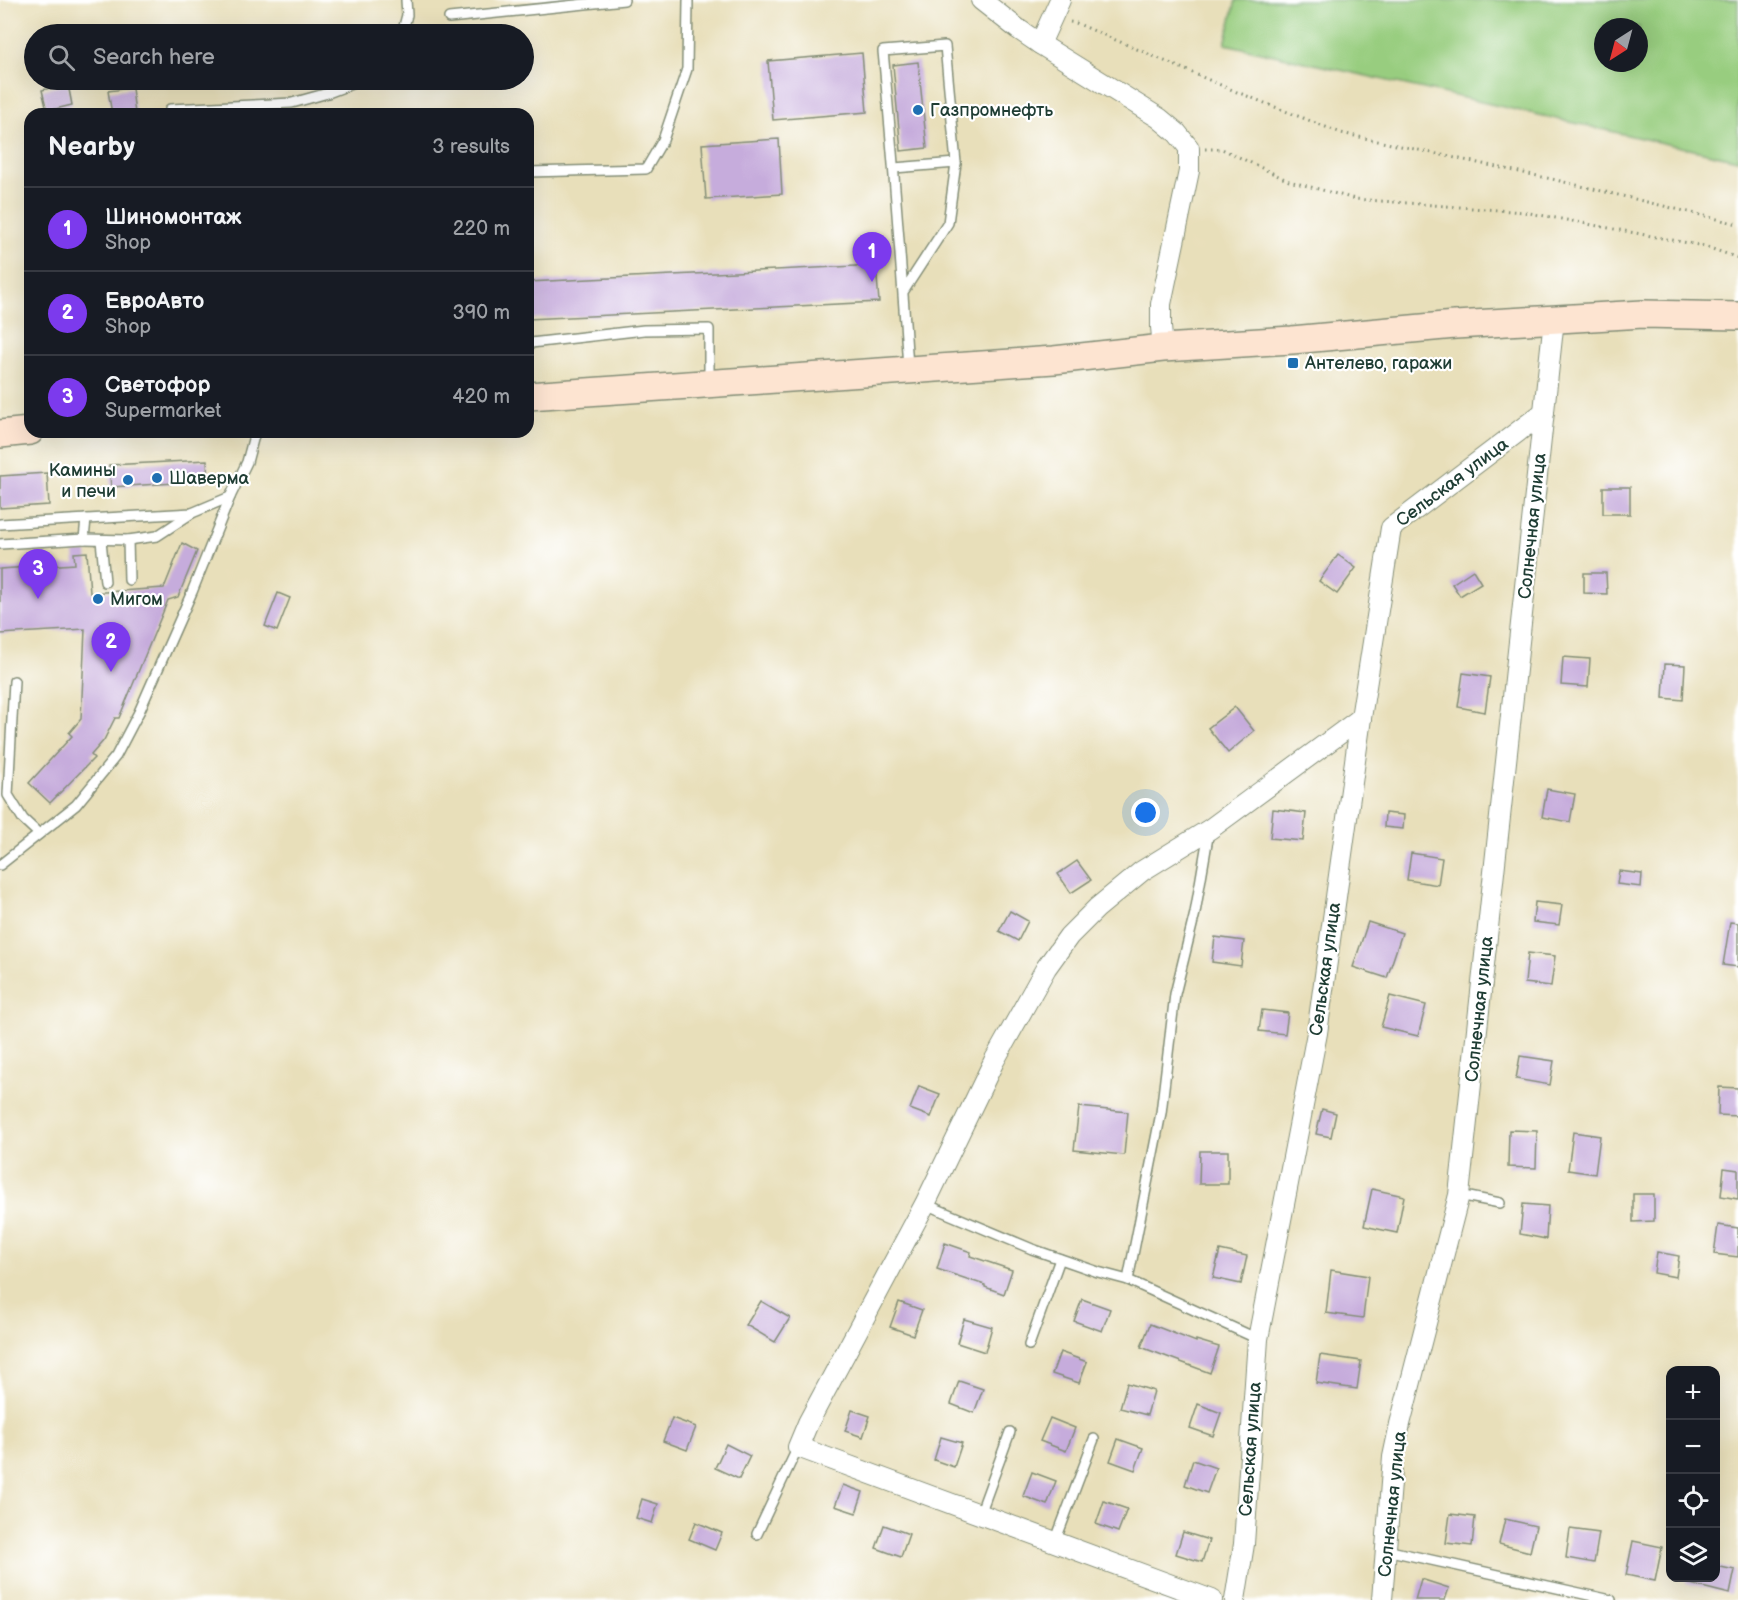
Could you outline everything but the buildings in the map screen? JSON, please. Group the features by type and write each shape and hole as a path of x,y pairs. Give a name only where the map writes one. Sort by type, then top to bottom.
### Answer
{"main road":[{"path":"534,396 1054,360 1162,348 1292,340 1455,325 1642,314 1738,316"},
{"path":"0,434 24,432"}],"street":[{"path":"1040,44 1060,0"},
{"path":"980,2 1040,44 1159,118 1177,133 1189,148 1189,171 1161,304 1162,348"},
{"name":"Солнечная улица","path":"1382,1600 1393,1457 1459,1195 1554,319"},
{"name":"Сельская улица","path":"1235,1600 1244,1544 1257,1339 1317,1033 1361,718 1391,528 1544,412"},
{"path":"1212,1600 798,1447 808,1423 925,1204 994,1061 1046,968 1069,936 1097,908 1142,871 1210,829 1361,718"}],"lane":[{"path":"405,24 407,15 406,0"},
{"path":"449,18 624,0"},
{"path":"534,172 646,169 663,140 687,69 688,0"},
{"path":"903,292 948,223 956,163 945,46 883,51 909,370"},
{"path":"190,108 292,103 336,90"},
{"path":"894,168 956,163"},
{"path":"534,343 644,330 709,329 710,384"},
{"path":"0,865 76,805 116,756 139,711 192,592 247,462 253,438"},
{"path":"0,544 84,539 128,540 157,536 192,513 230,498"},
{"path":"0,524 192,513"},
{"path":"84,539 86,519"},
{"path":"101,540 105,582"},
{"path":"128,540 129,580"},
{"path":"14,681 8,795 23,819 39,834"},
{"path":"1128,1280 1161,1113 1175,994 1195,913 1210,829"},
{"path":"1459,1195 1500,1203"},
{"path":"925,1204 1032,1249 1128,1280 1257,1339"},
{"path":"1029,1345 1060,1258"},
{"path":"980,1514 1010,1432"},
{"path":"1055,1542 1094,1439"},
{"path":"757,1534 798,1447"},
{"path":"1386,1550 1611,1600"}],"path":[{"path":"1052,19 1076,23 1237,92 1341,133 1556,180 1738,224"},
{"path":"1189,148 1222,149 1289,181 1355,199 1524,212 1704,246 1738,258"}],"green space":[{"path":"1236,0 1738,0 1738,160 1225,44"}],"place":[{"name":"Газпромнефть","path":"918,110"},
{"name":"Шиномонтаж","path":"872,282"},
{"name":"Антелево, гаражи","path":"1293,363"},
{"name":"Шаверма","path":"157,478"},
{"name":"Камины и печи","path":"128,480"},
{"name":"Светофор","path":"38,599"},
{"name":"Мигом","path":"98,599"},
{"name":"ЕвроАвто","path":"111,672"}]}
